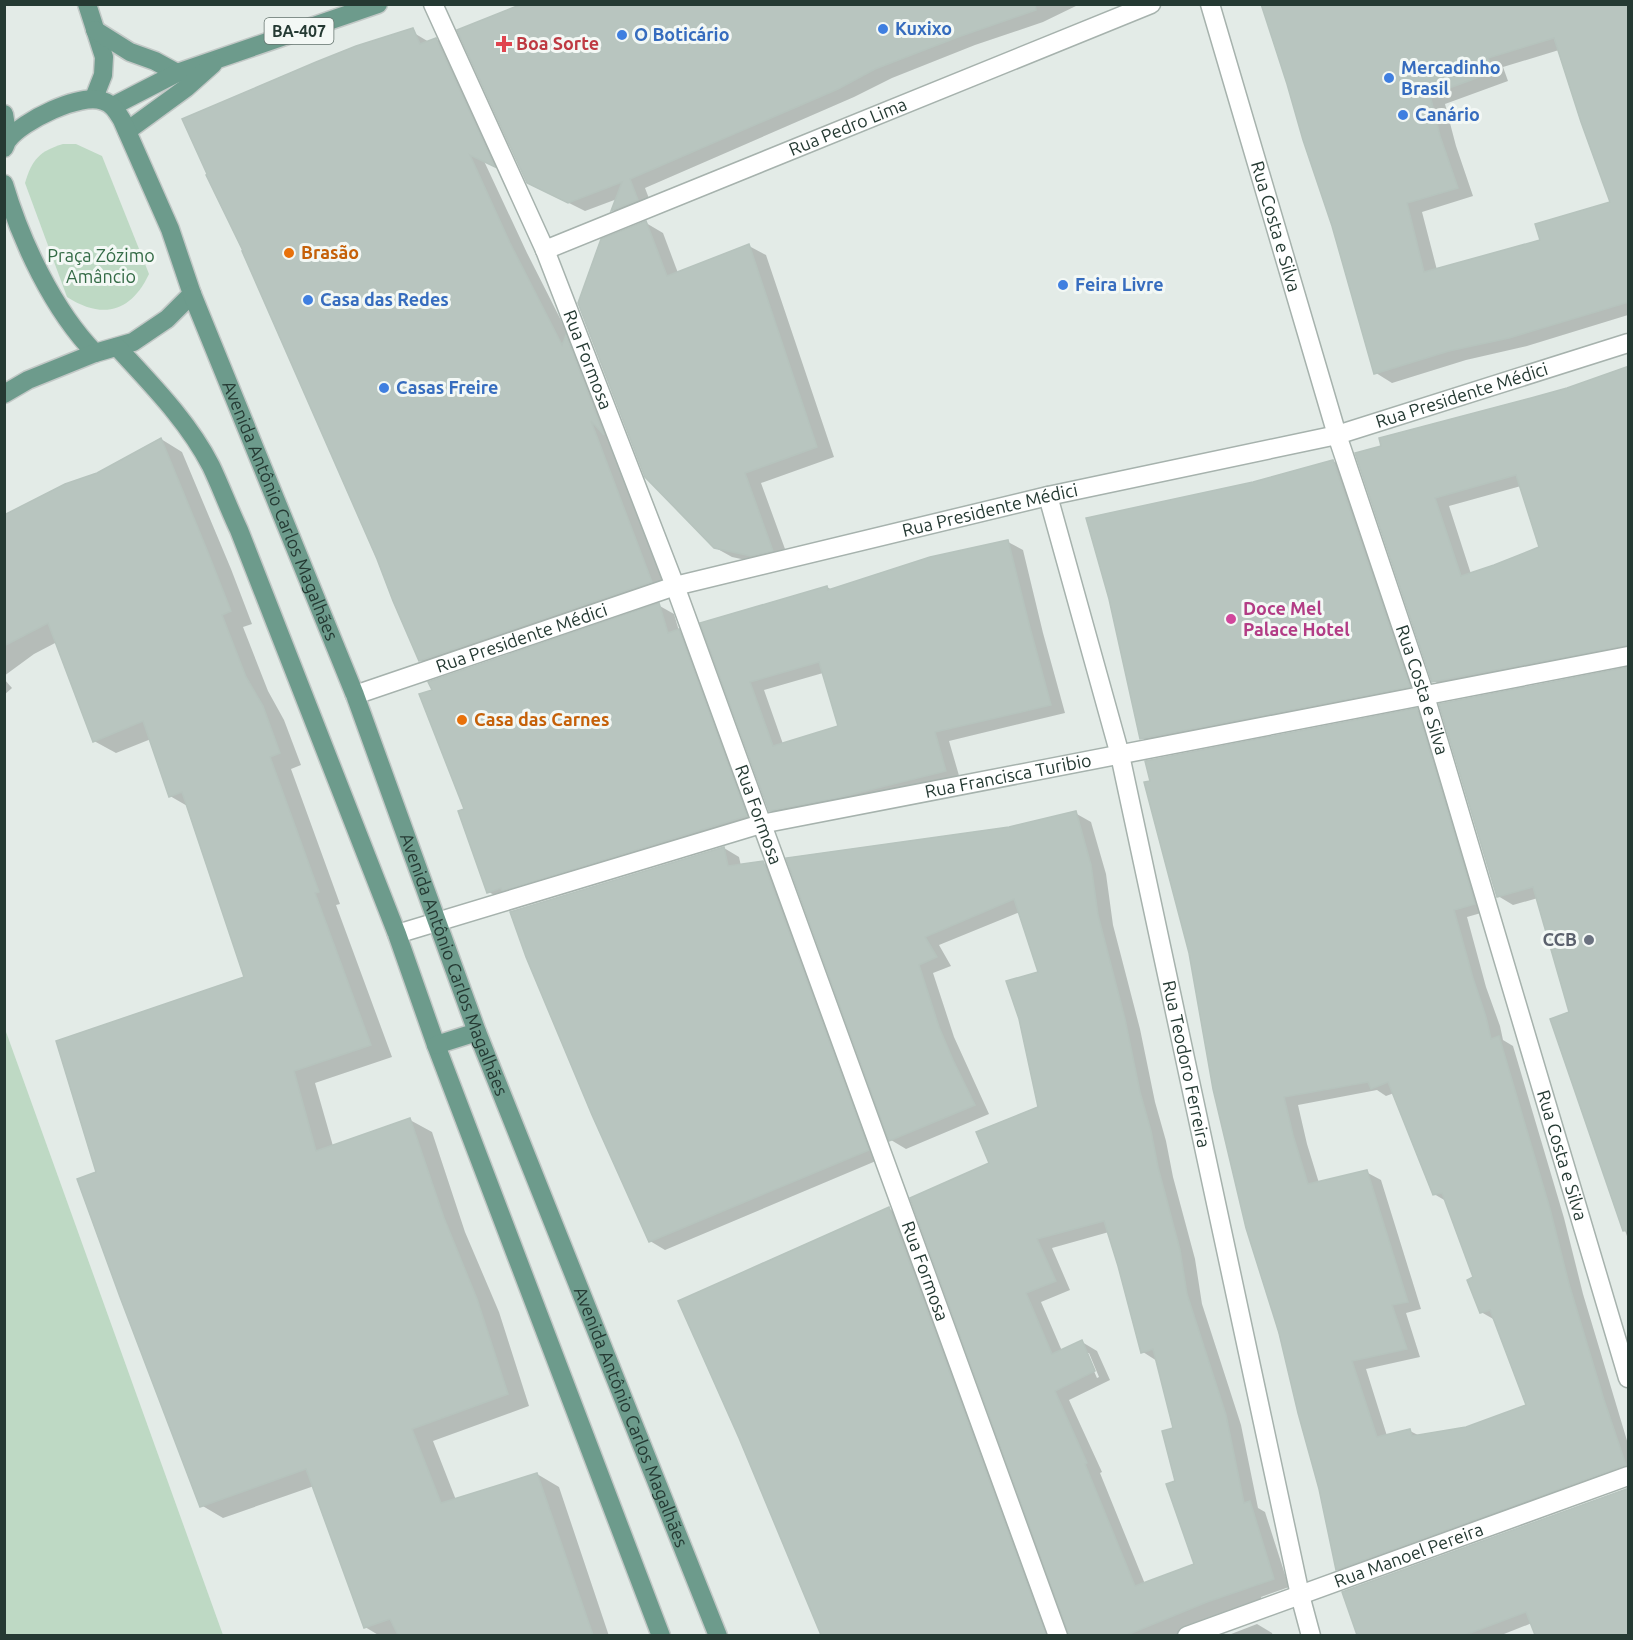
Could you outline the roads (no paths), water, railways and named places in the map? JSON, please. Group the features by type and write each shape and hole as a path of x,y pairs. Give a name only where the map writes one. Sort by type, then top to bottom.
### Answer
{"main road":[{"path":"87,4 104,57 103,75 94,98"},
{"name":"BA-407","path":"221,57 378,4"},
{"path":"95,30 130,52 155,61 177,73"},
{"path":"6,144 30,121 53,110 94,98 113,106 177,73 221,57"},
{"path":"127,131 186,88 221,57"},
{"name":"Avenida Antônio Carlos Magalhães","path":"113,106 122,120 170,229 192,294 355,695 477,1032 718,1635"},
{"path":"4,114 6,144"},
{"path":"5,187 37,267 69,322 95,353"},
{"path":"4,394 28,380 95,353 133,342 151,332 167,319 192,294"},
{"path":"117,347 173,408 191,433 210,465 239,530 397,934 436,1045 661,1635"},
{"path":"436,1045 477,1032"}],"street":[{"name":"Rua Formosa","path":"433,4 545,250 675,586 1058,1635"},
{"name":"Rua Pedro Lima","path":"545,250 1151,4"},
{"name":"Rua Costa e Silva","path":"1210,4 1338,435 1425,696 1629,1378"},
{"name":"Rua Presidente Médici","path":"355,695 675,586 1048,496 1338,435 1629,343"},
{"name":"Rua Teodoro Ferreira","path":"1048,496 1120,755 1300,1595 1311,1635"},
{"name":"Rua Francisca Turibio","path":"397,934 761,824 1629,656"},
{"name":"Rua Manoel Pereira","path":"1187,1635 1629,1476"}],"place":[{"name":"Kuxixo","path":"883,29"},
{"name":"O Boticário","path":"622,35"},
{"name":"Boa Sorte","path":"504,44"},
{"name":"Mercadinho Brasil","path":"1389,78"},
{"name":"Canário","path":"1403,115"},
{"name":"Brasão","path":"289,253"},
{"name":"Feira Livre","path":"1063,285"},
{"name":"Casa das Redes","path":"308,300"},
{"name":"Casas Freire","path":"384,388"},
{"name":"Doce Mel Palace Hotel","path":"1231,619"},
{"name":"Casa das Carnes","path":"462,720"},
{"name":"CCB","path":"1589,940"}],"park label":[{"name":"Praça Zózimo Amâncio","path":"101,266"}]}
